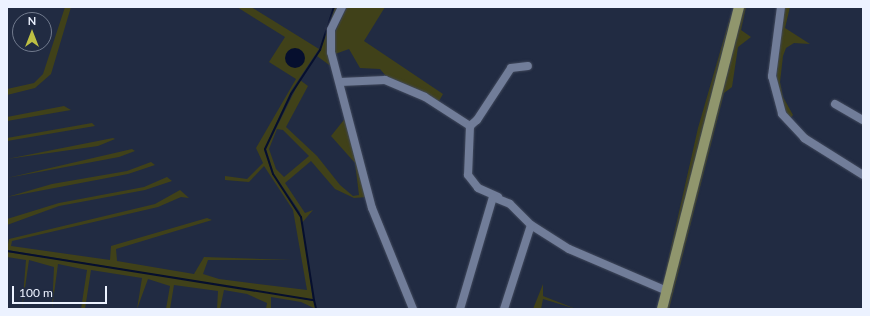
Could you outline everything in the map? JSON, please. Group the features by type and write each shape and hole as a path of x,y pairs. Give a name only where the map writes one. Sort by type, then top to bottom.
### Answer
{"main road":[{"path":"662,309 738,7"}],"street":[{"path":"342,7 330,38 340,82 372,208 413,309"},
{"path":"780,7 772,76 782,114 800,135 863,175"},
{"path":"528,66 511,68 477,120 470,126 468,175 478,188 499,197 531,224 570,250 667,291"},
{"path":"340,82 385,80 425,97 470,126"},
{"path":"835,104 863,120"},
{"path":"460,309 489,204 493,197 499,197"},
{"path":"504,309 531,224"}],"shaded area":[{"path":"65,7 71,7 51,74 35,88 7,95 7,89 34,83 43,74 50,52 52,52 52,47"},
{"path":"237,7 251,7 319,49 291,91 264,150 272,173 301,216 313,300 7,250 9,239 155,204 180,190 189,198 181,197 158,207 12,241 11,246 110,260 111,246 207,218 212,220 116,249 117,261 194,274 204,257 292,260 208,260 203,274 219,279 307,290 293,210 264,166 249,182 225,180 225,176 247,179 263,163 256,148 296,79 269,62 285,37"},
{"path":"334,7 341,7 331,29 336,70 317,56"},
{"path":"347,7 385,7 364,41 443,94 439,101 386,76 380,69 360,68 349,49 335,54 334,34"},
{"path":"733,7 666,283 662,287 698,128"},
{"path":"742,7 746,7 741,30 751,37 738,47 732,87 724,93 669,309 665,309"},
{"path":"784,7 790,7 785,28 810,44 794,43 786,48 783,56 780,82 783,97 793,115 789,120 776,82"},
{"path":"300,80 308,86 286,127 317,156 340,185 353,196 359,195 355,163 331,136 347,116 367,197 354,198 335,189 311,161 285,183 305,213 313,210 301,224 300,212 274,174 266,149","holes":["277,129 283,130 309,156 284,177 276,169 269,149"]},
{"path":"64,106 71,110 7,121 7,117"},
{"path":"92,123 95,126 7,141 7,138"},
{"path":"113,138 115,139 98,146 7,159"},
{"path":"132,149 135,151 119,157 7,178"},
{"path":"151,162 155,165 128,174 7,197 52,184 127,171"},
{"path":"167,177 172,181 145,190 59,206 7,225 7,219 59,203 144,187"},
{"path":"7,252 233,286 314,301 316,309 301,302 271,297 271,309 266,309 267,303 247,294 224,290 220,309 217,309 218,291 174,285 170,309 166,309 170,286 148,279 137,309 142,278 91,270 85,309 81,309 87,270 58,264 52,309 54,267 29,260 22,309 26,260 7,257"},
{"path":"543,284 543,296 576,309 543,299 541,309 533,309"}],"water":[{"path":"295,48 302,51 305,58 302,65 295,68 288,65 285,58 288,51"}],"waterway":[{"path":"314,300 301,217 273,174 265,149 291,94 320,50 334,7"},
{"path":"7,251 314,300 316,309"}]}
